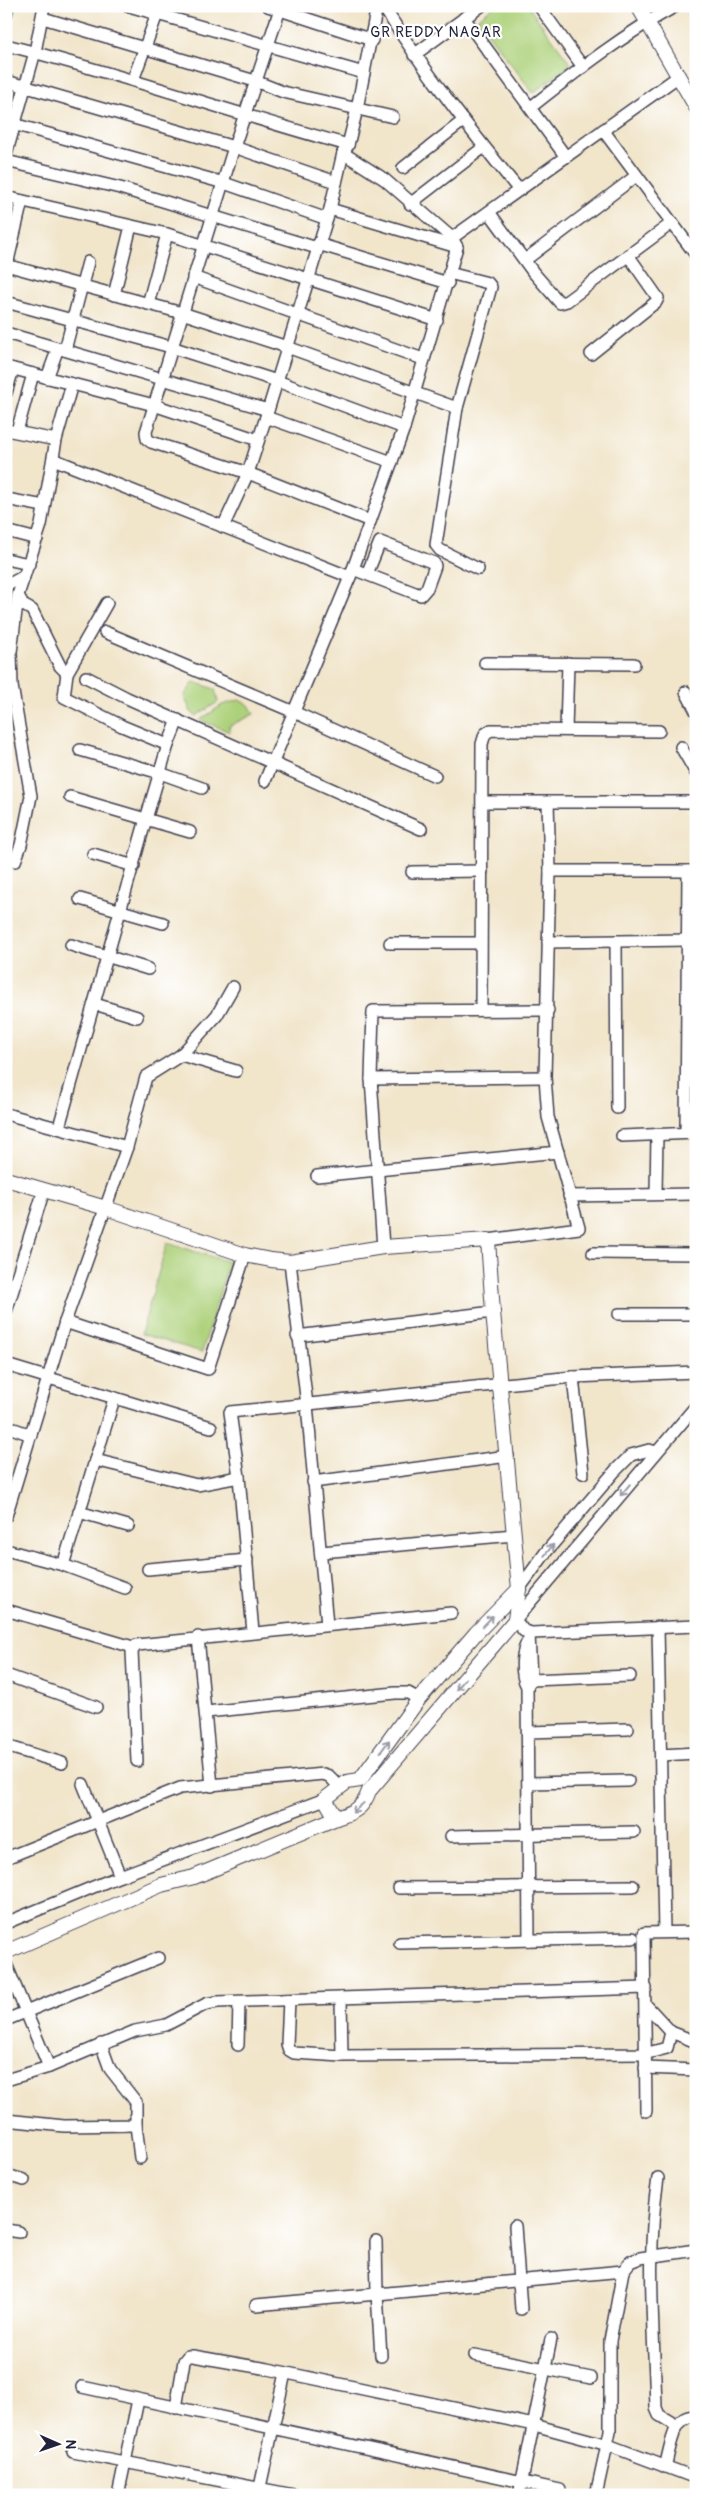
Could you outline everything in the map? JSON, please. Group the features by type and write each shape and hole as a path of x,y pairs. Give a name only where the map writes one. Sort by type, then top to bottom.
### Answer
{"street":[{"path":"6,15 8,6"},
{"path":"129,6 158,11 266,46 364,73"},
{"path":"268,6 280,8 372,40"},
{"path":"223,527 248,473 317,246 329,214 357,109 372,40 377,6"},
{"path":"383,6 414,55 463,121 519,190"},
{"path":"414,55 481,6"},
{"path":"539,6 583,67"},
{"path":"638,6 696,107"},
{"path":"531,107 583,67 648,22 676,6"},
{"path":"280,8 266,46 214,215 160,378 146,432 147,439 151,442 248,473 370,521"},
{"path":"133,80 158,11"},
{"path":"6,155 11,123 25,86 44,12 144,48 255,81 283,92 393,117"},
{"path":"464,18 566,157"},
{"path":"6,45 133,80 245,114 346,149 384,179 454,243"},
{"path":"265,781 351,573 404,428 423,359 437,320 448,278 454,243 489,212 679,76"},
{"path":"6,81 234,147 336,182"},
{"path":"403,168 463,121"},
{"path":"11,123 329,214 454,243"},
{"path":"603,130 696,255"},
{"path":"410,204 484,147"},
{"path":"6,161 120,188 317,246 448,278 488,282 491,287 457,408 436,545 440,550 478,569"},
{"path":"525,260 636,176"},
{"path":"6,197 167,234 258,264 308,277 437,320"},
{"path":"22,201 7,265 182,313 287,347 457,408"},
{"path":"489,212 555,300 560,303 567,301 672,223"},
{"path":"114,295 131,226"},
{"path":"148,304 167,234"},
{"path":"591,354 656,302 658,298 628,255"},
{"path":"47,378 62,349 73,320 88,262"},
{"path":"193,277 423,359"},
{"path":"6,302 170,347 277,381 404,428"},
{"path":"6,333 160,378 267,413 392,462"},
{"path":"6,393 10,368 154,405 258,440"},
{"path":"33,374 12,431 56,440"},
{"path":"15,861 31,796 12,686 11,652 18,595 37,539 56,440 72,384"},
{"path":"53,459 223,527 351,573 367,574 421,595 427,588 435,566 434,563 380,542 367,574"},
{"path":"6,499 44,506"},
{"path":"6,531 37,539"},
{"path":"6,559 29,564"},
{"path":"6,586 24,576"},
{"path":"18,595 23,605 32,610 60,666 67,673"},
{"path":"106,603 67,673 63,692 64,697 70,702 168,745"},
{"path":"105,632 294,712 435,776"},
{"path":"486,663 634,664"},
{"path":"566,730 568,663"},
{"path":"86,677 421,829"},
{"path":"686,692 696,711"},
{"path":"59,1127 122,911 146,819 168,745 178,720"},
{"path":"482,1009 480,943 483,802 482,744 485,734 492,730 659,731"},
{"path":"682,747 696,773"},
{"path":"80,750 160,773 202,788"},
{"path":"70,797 190,832"},
{"path":"483,802 696,802"},
{"path":"6,1179 106,1208 244,1254 290,1262 383,1247 488,1240 579,1228 548,1116 545,1077 550,871 548,802"},
{"path":"93,854 134,866"},
{"path":"412,872 482,871"},
{"path":"550,871 692,871 690,940 692,978 691,1132 622,1136"},
{"path":"80,899 163,923"},
{"path":"548,942 690,940"},
{"path":"616,941 617,1108"},
{"path":"390,943 480,943"},
{"path":"71,945 148,969"},
{"path":"6,1516 10,1488 31,1435 65,1322 127,1147 146,1077 181,1055 218,1015 234,987"},
{"path":"95,1004 137,1017"},
{"path":"383,1247 371,1079 373,1011 548,1010"},
{"path":"181,1055 236,1071"},
{"path":"371,1079 545,1077"},
{"path":"6,1114 127,1147"},
{"path":"656,1194 657,1134"},
{"path":"317,1176 558,1152"},
{"path":"6,1312 44,1190"},
{"path":"569,1196 696,1194"},
{"path":"488,1240 519,1589 515,1620 529,1636 696,1626"},
{"path":"593,1253 696,1254"},
{"path":"65,1322 208,1369 244,1254"},
{"path":"290,1262 297,1336 307,1405 327,1625"},
{"path":"297,1336 493,1312"},
{"path":"618,1314 696,1314"},
{"path":"6,1366 211,1428"},
{"path":"253,1632 239,1477 230,1412 500,1384 573,1378 696,1372"},
{"path":"573,1378 583,1473"},
{"path":"63,1565 114,1399"},
{"path":"6,1952 161,1885 194,1877 336,1818 354,1813 361,1808 369,1791 696,1406"},
{"path":"6,1426 31,1435"},
{"path":"6,1923 120,1876 325,1799 347,1782 360,1780 414,1696 519,1589 546,1552 626,1460 631,1455 642,1451 656,1452"},
{"path":"313,1482 508,1456"},
{"path":"95,1460 197,1485 239,1477"},
{"path":"79,1512 128,1526"},
{"path":"321,1552 514,1535"},
{"path":"6,1550 63,1565 125,1588"},
{"path":"148,1570 247,1560"},
{"path":"6,1610 133,1647 198,1637 451,1613"},
{"path":"658,1628 664,1932"},
{"path":"529,1636 524,1645 523,1670 523,1680 529,1683 630,1676"},
{"path":"198,1637 212,1786"},
{"path":"133,1647 137,1761"},
{"path":"6,1675 96,1707"},
{"path":"529,1683 529,1940"},
{"path":"206,1712 414,1696"},
{"path":"528,1732 628,1729"},
{"path":"6,1746 62,1762"},
{"path":"661,1755 696,1753"},
{"path":"365,1773 376,1783"},
{"path":"6,1858 180,1788 323,1774 329,1776 340,1787"},
{"path":"528,1783 628,1781"},
{"path":"83,1784 96,1821 120,1876"},
{"path":"325,1799 336,1818"},
{"path":"451,1836 634,1832"},
{"path":"399,1888 633,1886"},
{"path":"646,2111 644,1933 696,1932"},
{"path":"400,1943 633,1938"},
{"path":"6,2020 158,1958"},
{"path":"6,1964 25,2013 50,2067"},
{"path":"6,2080 50,2067 135,2031 166,2025 206,2004 646,1988"},
{"path":"342,1998 342,2056"},
{"path":"290,2000 288,2044 290,2050 294,2053 342,2056 644,2054 667,2048 671,2032"},
{"path":"238,2002 238,2045"},
{"path":"646,2005 671,2032 696,2042"},
{"path":"101,2044 110,2069 136,2102 136,2125 140,2158"},
{"path":"645,2068 696,2070"},
{"path":"6,2120 64,2126 136,2125"},
{"path":"6,2176 24,2180"},
{"path":"658,2178 654,2201 652,2256 656,2408 659,2415 677,2426"},
{"path":"515,2226 521,2310"},
{"path":"6,2230 19,2232"},
{"path":"376,2241 381,2356"},
{"path":"596,2495 610,2430 610,2341 623,2271 630,2262 652,2256 696,2250"},
{"path":"256,2305 623,2271"},
{"path":"519,2495 551,2338"},
{"path":"475,2355 590,2378"},
{"path":"176,2408 182,2367 188,2356 285,2373 534,2426 608,2446 696,2478"},
{"path":"260,2487 285,2373"},
{"path":"82,2387 560,2490"},
{"path":"118,2495 138,2400"},
{"path":"665,2467 677,2426 687,2416 696,2417"},
{"path":"73,2452 294,2495"}],"green space":[{"path":"494,6 528,6 571,64 533,93 477,19"},
{"path":"194,682 215,689 218,702 196,716 191,712 184,696"},
{"path":"239,700 249,705 254,714 229,726 230,732 200,720 222,705"},
{"path":"167,1243 229,1262 202,1352 141,1334"}],"district":[{"name":"GR REDDY NAGAR","path":"436,32"}]}
